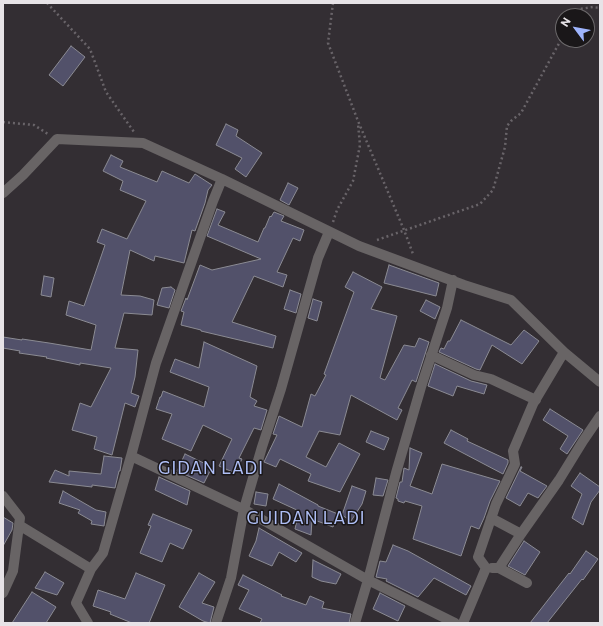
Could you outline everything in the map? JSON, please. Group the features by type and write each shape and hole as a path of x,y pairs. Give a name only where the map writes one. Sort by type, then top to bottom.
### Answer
{"street":[{"path":"3,193 23,175 57,139 143,144 359,246 511,300 564,352 600,382"},
{"path":"88,623 76,603 91,569 103,553 156,363 222,180"},
{"path":"216,623 231,578 244,509 281,389 318,258 329,232"},
{"path":"355,623 421,387 447,308 453,280"},
{"path":"486,568 478,557 496,504 515,464 513,451 536,400 564,352"},
{"path":"431,355 474,375 491,379 536,400"},
{"path":"499,568 559,480 582,441 600,416"},
{"path":"131,456 244,509 368,580 455,623"},
{"path":"3,496 20,518 13,571 3,593"},
{"path":"491,518 521,534"},
{"path":"19,526 91,569"},
{"path":"486,568 499,568 527,583"},
{"path":"462,623 486,568"}],"path":[{"path":"47,3 90,49 106,92 143,144"},
{"path":"333,3 328,43 418,268"},
{"path":"580,8 600,8"},
{"path":"359,246 480,204 493,190 505,147 507,126 521,113 556,48"},
{"path":"329,232 337,210 353,180 360,145 358,121"},
{"path":"3,122 34,126 57,139"}],"building":[{"path":"71,46 85,57 63,86 49,75"},
{"path":"226,124 238,130 236,136 262,153 246,177 235,169 242,158 216,145"},
{"path":"111,155 123,161 120,167 157,182 162,171 189,183 195,174 212,185 208,190 195,231 192,230 184,263 155,256 154,261 130,250 121,295 140,296 154,300 152,315 124,313 115,348 138,350 135,377 131,393 139,396 135,407 125,403 112,455 94,449 97,437 72,430 80,403 91,407 111,368 80,363 80,365 46,358 47,357 19,353 20,351 3,348 3,337 91,350 96,325 66,315 69,301 84,306 105,245 97,242 102,229 127,239 146,201 120,190 123,181 103,171"},
{"path":"288,183 298,188 289,205 280,200"},
{"path":"217,209 225,212 218,225 258,242 270,216 271,217 274,212 284,216 281,221 304,230 300,241 293,238 277,272 287,275 283,287 254,276 232,322 276,336 273,348 181,325 184,312 181,311 186,298 187,300 200,265 212,270 261,259 207,236"},
{"path":"389,265 439,283 436,296 384,283"},
{"path":"353,272 382,287 371,309 397,316 380,378 385,380 404,345 415,347 419,338 429,342 416,382 412,380 398,408 402,410 397,420 351,395 340,435 319,431 306,457 326,467 339,443 360,454 340,492 308,481 311,474 280,459 276,467 264,462 277,435 273,434 279,416 302,427 311,394 315,396 326,375 324,374 354,292 345,287"},
{"path":"44,276 54,278 51,297 41,295"},
{"path":"171,287 175,290 169,308 157,305 162,288"},
{"path":"290,290 301,294 296,313 284,309"},
{"path":"313,299 322,302 317,321 308,318"},
{"path":"426,300 440,307 435,319 420,311"},
{"path":"461,320 511,345 524,330 539,341 522,364 492,345 480,370 476,369 439,352 441,348 444,349 448,341 450,341"},
{"path":"204,342 257,366 250,397 257,401 254,406 267,410 261,430 254,428 239,458 242,459 235,473 219,466 232,439 203,425 191,451 162,439 172,414 156,409 163,391 204,407 209,387 170,372 175,359 199,368"},
{"path":"435,364 471,381 487,385 484,394 457,386 453,396 428,386"},
{"path":"550,409 583,430 567,454 560,449 568,436 543,420"},
{"path":"451,430 468,439 467,441 508,460 503,474 444,443"},
{"path":"371,431 389,438 384,450 366,442"},
{"path":"410,448 422,453 410,486 432,494 442,464 500,481 479,529 471,526 461,556 413,539 422,506 405,501 404,503 398,501 396,498 400,482 402,482 404,468 409,470"},
{"path":"185,454 212,467 204,483 177,471"},
{"path":"104,456 122,458 115,488 49,482 55,470 69,476 69,471 101,474"},
{"path":"521,467 520,471 547,486 538,498 528,493 520,506 506,498"},
{"path":"580,473 600,487 600,490 591,502 583,525 572,518 582,494 571,486"},
{"path":"159,477 190,491 187,505 155,490"},
{"path":"376,478 388,480 383,496 373,495"},
{"path":"279,484 318,506 338,514 333,527 312,519 311,535 295,529 299,511 273,499"},
{"path":"352,486 366,491 362,504 351,521 342,515"},
{"path":"63,491 96,510 106,512 104,526 91,524 92,521 78,513 80,510 59,503"},
{"path":"256,492 268,494 266,506 254,504"},
{"path":"153,514 192,530 183,549 170,543 162,562 140,553 151,526 148,525"},
{"path":"3,517 13,523 12,530 3,546"},
{"path":"259,528 302,553 296,562 279,552 272,566 249,556 256,541"},
{"path":"524,541 540,552 525,575 508,566"},
{"path":"393,545 408,551 471,586 466,595 434,578 418,597 386,581 387,579 376,577 380,561 386,562"},
{"path":"586,551 598,559 583,580 582,579 547,623 530,623 569,573 570,574"},
{"path":"313,560 341,574 336,584 321,581 312,577"},
{"path":"45,572 64,583 57,595 35,588"},
{"path":"136,573 165,585 149,623 132,623 110,614 111,612 93,606 98,590 125,599"},
{"path":"199,573 215,582 202,603 214,607 210,623 203,621 179,607"},
{"path":"243,575 282,595 281,596 306,605 310,596 324,602 322,608 351,614 349,623 260,623 262,619 239,609 249,590 238,585"},
{"path":"32,592 56,607 46,623 12,623"},
{"path":"380,593 405,606 398,621 373,609"}],"district":[{"name":"GIDAN LADI","path":"211,468"},
{"name":"GUIDAN LADI","path":"306,518"}]}
